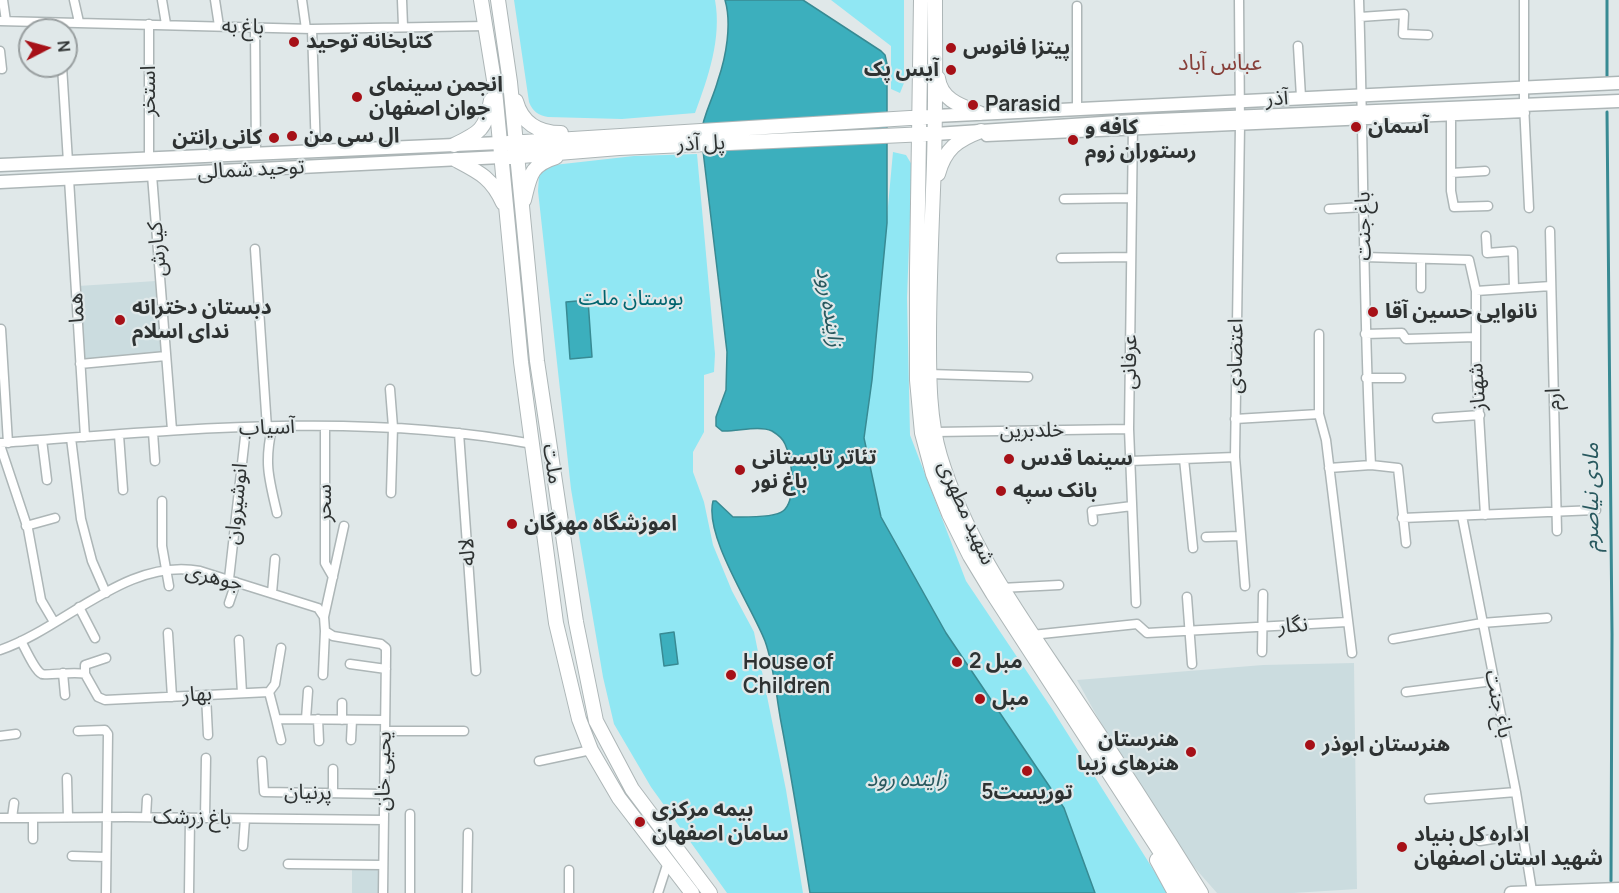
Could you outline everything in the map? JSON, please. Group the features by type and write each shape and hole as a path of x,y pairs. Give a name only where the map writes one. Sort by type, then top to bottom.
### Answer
{"main road":[{"name":"ملت","path":"481,0 494,80 501,150 514,213 576,622 596,721 632,789 710,893"},
{"name":"ملت","path":"498,0 510,82 515,149 514,213 521,362 556,623 579,719 591,750 619,798 692,893"},
{"name":"شهید مطهری","path":"921,0 920,158 916,270 917,380 922,433 933,474 949,514 970,556 1187,893"},
{"name":"شهید مطهری","path":"935,0 935,134 929,271 929,374 935,432 940,454 953,493 1001,588 1201,893"},
{"path":"935,56 939,87 947,98 960,106 980,112"},
{"path":"494,80 488,117 484,127 455,152 488,178 514,213"},
{"path":"510,82 518,108 532,126 544,132 598,132 618,143"},
{"name":"آذر","path":"935,116 980,112 1619,83"},
{"path":"1593,84 1593,103"},
{"path":"901,118 910,113 920,89"},
{"name":"آذر","path":"935,134 1525,109 1619,102"},
{"name":"پل آذر","path":"515,149 618,143 935,116"},
{"path":"933,188 941,164 950,150 963,138 981,131"},
{"name":"پل آذر","path":"515,149 574,152 618,143 935,134"},
{"path":"901,136 913,144 920,158"},
{"path":"501,150 515,149"},
{"name":"توحید شمالی","path":"0,182 121,177 501,150"},
{"name":"توحید شمالی","path":"0,165 316,152 455,152"},
{"path":"514,213 532,170 548,159 574,152"},
{"path":"121,160 121,177"},
{"path":"1152,838 1154,855 1175,893"},
{"path":"1511,893 1619,889"}],"street":[{"path":"3,0 3,21"},
{"path":"74,0 79,22"},
{"path":"162,0 166,24"},
{"path":"215,0 219,26"},
{"path":"302,0 309,29 316,152"},
{"path":"402,0 403,26"},
{"name":"اعتضادی","path":"1239,0 1240,121 1235,457 1245,586"},
{"name":"باغ جنت","path":"1359,0 1363,115 1366,378 1371,465"},
{"path":"1524,0 1528,208"},
{"path":"1077,6 1077,108"},
{"path":"1360,17 1404,14 1403,34 1428,35"},
{"name":"باغ به","path":"3,21 18,22"},
{"name":"باغ به","path":"79,22 309,29 486,26"},
{"name":"استخر","path":"149,24 149,159"},
{"path":"255,27 256,155"},
{"path":"1298,45 1301,98"},
{"path":"0,51 2,69"},
{"path":"63,78 68,162"},
{"path":"1451,111 1451,172 1454,207 1488,206"},
{"name":"عرفانی","path":"1133,125 1128,429 1136,603"},
{"path":"1451,172 1485,171"},
{"name":"کیارش","path":"152,175 172,430"},
{"name":"هما","path":"69,179 85,437"},
{"path":"1064,199 1132,198"},
{"path":"1329,209 1364,207"},
{"name":"ارم","path":"1550,231 1557,531"},
{"path":"1486,236 1487,253 1513,251 1514,288"},
{"path":"255,249 270,428 267,468 277,513"},
{"path":"1061,258 1131,257"},
{"path":"1364,257 1421,260 1421,288"},
{"name":"شهناز","path":"1421,260 1469,260 1476,291 1476,337 1485,515"},
{"path":"1476,291 1551,286"},
{"path":"1,329 3,444 26,526 41,600 54,622"},
{"path":"1365,334 1402,333 1406,339 1476,337"},
{"path":"1320,334 1319,414 1326,440 1352,653"},
{"path":"80,364 166,356"},
{"path":"929,374 1028,377"},
{"path":"1366,378 1401,378"},
{"path":"390,389 393,428 391,492"},
{"path":"1235,419 1319,414"},
{"path":"1437,418 1480,416"},
{"name":"آسیاب","path":"3,444 172,430 325,426 420,428 533,444"},
{"name":"سحر","path":"325,426 325,563 333,577"},
{"name":"انوشیروان","path":"229,603 246,428"},
{"name":"خلدبرین","path":"935,432 1128,429"},
{"path":"153,432 155,461"},
{"name":"لاله","path":"459,434 476,671"},
{"path":"119,435 123,490"},
{"path":"71,438 81,519 92,561 106,593"},
{"path":"42,440 47,480"},
{"path":"1130,461 1235,457"},
{"path":"1184,459 1193,548"},
{"path":"1329,468 1371,465 1398,468 1406,543"},
{"path":"162,501 162,546 169,586"},
{"path":"1093,520 1092,512 1132,506"},
{"path":"1402,518 1596,510"},
{"name":"باغ جنت","path":"1462,516 1533,891"},
{"path":"26,526 55,518"},
{"name":"سحر","path":"324,617 344,526"},
{"path":"1206,537 1241,536"},
{"path":"272,593 275,559"},
{"name":"جوهری","path":"0,650 21,641 79,607 134,579 183,567 318,608 324,617"},
{"path":"1001,588 1059,585"},
{"path":"1262,652 1263,594"},
{"path":"1187,597 1192,663"},
{"path":"79,607 94,638"},
{"path":"323,675 324,617"},
{"path":"1393,639 1482,624 1547,618"},
{"name":"نگار","path":"1032,635 1137,624 1147,633 1347,622"},
{"name":"یحیی خان","path":"325,631 333,636 381,644 386,648 383,893"},
{"path":"168,633 172,697"},
{"path":"238,640 242,693"},
{"path":"21,641 39,672 45,675 74,672 85,674 85,665 106,658"},
{"path":"281,648 275,684 269,692 281,740"},
{"path":"350,664 386,669"},
{"path":"63,673 65,695"},
{"name":"بهار","path":"85,674 98,697 105,700 269,692"},
{"path":"1407,692 1493,681"},
{"path":"306,719 308,691"},
{"path":"206,695 208,735"},
{"path":"342,703 342,720"},
{"path":"276,719 385,720"},
{"path":"318,719 319,741"},
{"path":"351,740 352,720"},
{"path":"78,731 105,730 108,734 106,893"},
{"path":"385,731 464,732"},
{"path":"0,736 16,734"},
{"path":"539,761 591,750"},
{"path":"205,818 206,758"},
{"name":"پرنیان","path":"262,761 264,792 383,794"},
{"path":"333,769 333,793"},
{"path":"67,778 68,817"},
{"path":"1429,799 1516,792"},
{"path":"146,817 147,799"},
{"path":"12,818 14,803"},
{"path":"410,814 410,893"},
{"name":"باغ زرشک","path":"0,818 384,820"},
{"path":"33,818 33,839"},
{"path":"189,893 190,818"},
{"path":"243,846 245,819"},
{"path":"467,893 468,833"},
{"path":"1480,840 1523,834"},
{"path":"72,856 106,857"},
{"path":"658,893 668,862"},
{"path":"288,864 383,865"},
{"path":"569,870 569,893"}],"shaded area":[{"name":"دبستان دخترانه ندای اسلام","path":"156,281 162,354 83,362 78,286"},
{"path":"1354,663 1357,889 1293,893 1217,893 1157,825 1077,680 1263,665"},
{"path":"352,868 380,868 380,893 352,893"}],"green space":[{"path":"514,0 715,0 717,29 713,58 695,113 622,119 548,117 534,111 529,102"},
{"path":"831,0 904,0 904,83 900,93 891,89 891,46"},
{"path":"893,152 906,155 912,165 907,298 910,435 966,581 1052,709 1168,893 1095,893 1064,808 946,633 881,517 864,438 872,380"},
{"name":"بوستان ملت","path":"697,154 715,354 714,372 704,375 704,432 693,452 693,472 704,502 713,545 732,591 754,632 786,790 803,893 727,893 651,787 614,724 603,677 571,489 538,191 539,175 545,166 634,156"}],"water":[{"name":"زاینده رود","path":"725,0 803,0 885,55 887,64 887,223 864,438 881,517 946,633 1064,808 1095,893 810,893 768,651 759,627 722,552 712,516 713,501 716,501 733,517 759,517 779,513 787,506 792,489 787,451 778,435 766,429 722,431 716,426 716,417 726,390 727,352 701,134 726,51 728,19"},
{"path":"588,300 592,357 570,359 566,302"},
{"path":"674,632 678,664 664,666 660,634"}],"waterway":[{"name":"مادی نیاصرم","path":"1607,0 1607,76"},
{"name":"مادی نیاصرم","path":"1607,112 1612,634 1611,881"}],"place":[{"name":"کتابخانه توحید","path":"294,42"},
{"name":"پیتزا فانوس","path":"951,48"},
{"name":"آیس پک","path":"951,70"},
{"name":"انجمن سینمای جوان اصفهان","path":"357,97"},
{"name":"Parasid","path":"973,105"},
{"name":"آسمان","path":"1356,127"},
{"name":"ال سی من","path":"292,136"},
{"name":"کانی رانتن","path":"274,138"},
{"name":"کافه و رستوران زوم","path":"1073,140"},
{"name":"نانوایی حسین آقا","path":"1373,312"},
{"name":"دبستان دخترانه ندای اسلام","path":"120,320"},
{"name":"سینما قدس","path":"1009,459"},
{"name":"تئاتر تابستانی باغ نور","path":"740,470"},
{"name":"بانک سپه","path":"1001,491"},
{"name":"اموزشگاه مهرگان","path":"512,524"},
{"name":"مبل 2","path":"957,662"},
{"name":"House of Children","path":"731,675"},
{"name":"مبل","path":"980,699"},
{"name":"هنرستان ابوذر","path":"1310,745"},
{"name":"هنرستان هنرهای زیبا","path":"1191,752"},
{"name":"توریست5","path":"1027,771"},
{"name":"بیمه مرکزی سامان اصفهان","path":"640,822"},
{"name":"اداره کل بنیاد شهید استان اصفهان","path":"1402,847"}],"district":[{"name":"عباس آباد","path":"1220,64"}]}
